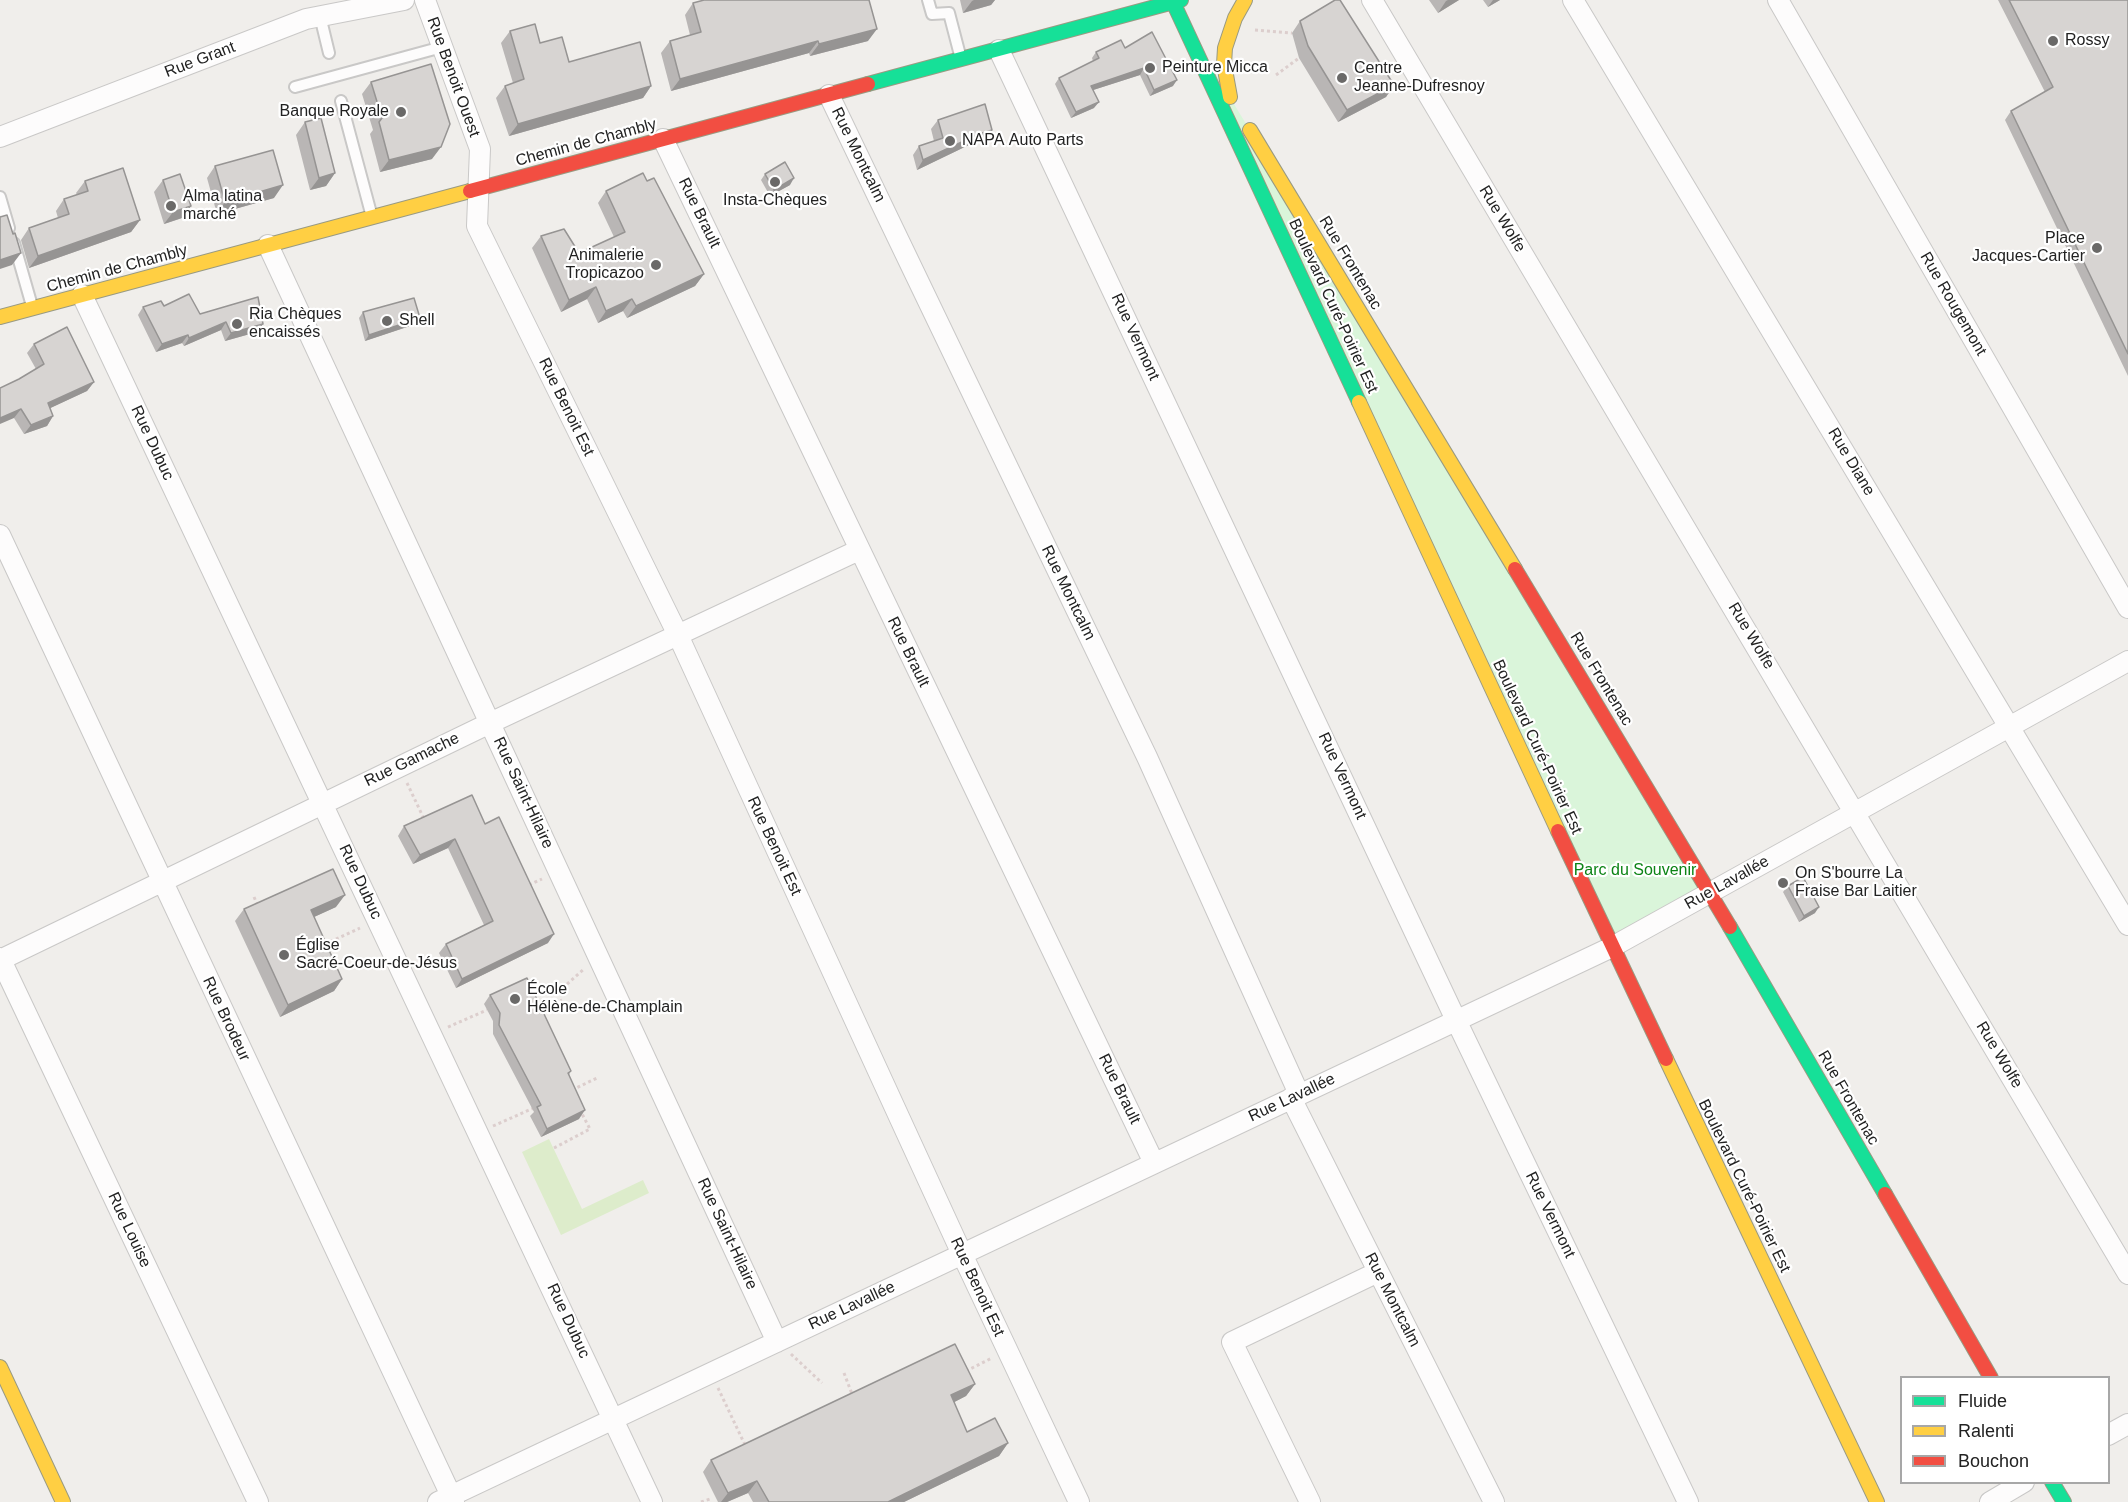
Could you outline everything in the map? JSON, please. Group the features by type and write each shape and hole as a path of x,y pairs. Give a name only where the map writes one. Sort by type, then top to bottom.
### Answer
{"main road":[{"path":"1230,97 1224,64 1225,48 1234,18 1245,0"},
{"name":"Chemin de Chambly","path":"0,317 1176,1"},
{"name":"Rue Frontenac","path":"1176,1 1230,97 1710,892 1990,1376"},
{"name":"Boulevard Curé-Poirier Est","path":"1176,1 1612,947 1877,1502"},
{"path":"0,1368 63,1502"},
{"path":"2053,1484 2064,1502"}],"street":[{"name":"Rue Grant","path":"0,137 306,19 404,0"},
{"name":"Rue Benoit Ouest","path":"425,0 480,149 477,189"},
{"name":"Rue Wolfe","path":"1372,0 1856,812 2128,1274"},
{"name":"Rue Diane","path":"1574,0 2128,925"},
{"name":"Rue Rougemont","path":"1778,0 2128,608"},
{"name":"Rue Vermont","path":"999,50 1456,1020 1688,1502"},
{"name":"Rue Montcalm","path":"829,95 1147,757 1295,1096 1378,1272 1494,1502"},
{"name":"Rue Brault","path":"663,139 1154,1163"},
{"name":"Rue Benoit Est","path":"477,189 477,226 677,633 962,1254 1079,1502"},
{"name":"Rue Saint-Hilaire","path":"268,245 777,1342"},
{"name":"Rue Dubuc","path":"82,295 652,1502"},
{"name":"Rue Brodeur","path":"0,535 448,1500"},
{"name":"Rue Gamache","path":"0,959 677,633 859,550"},
{"name":"Rue Lavallée","path":"448,1500 613,1419 1612,947 2128,661"},
{"name":"Rue Louise","path":"0,959 258,1502"},
{"path":"1310,1502 1232,1342 1378,1272"},
{"path":"2110,1434 2128,1424"},
{"path":"1990,1502 2021,1484"}],"lane":[{"path":"928,0 932,14 949,13 962,59"},
{"path":"320,16 329,53"},
{"path":"295,87 442,47"},
{"path":"341,101 372,218"},
{"path":"0,197 33,309"}],"path":[{"path":"1234,18 1258,32 1292,33"},
{"path":"1276,75 1299,58"},
{"path":"399,766 425,823"},
{"path":"254,897 260,910"},
{"path":"324,945 378,919"},
{"path":"558,992 598,956"},
{"path":"534,1014 562,1000"},
{"path":"432,1034 487,1010"},
{"path":"562,1095 597,1078"},
{"path":"572,1090 573,1099"},
{"path":"479,1133 543,1103"},
{"path":"554,1149 590,1129 581,1113 574,1108"},
{"path":"777,1342 822,1383"},
{"path":"956,1376 1008,1351"},
{"path":"710,1373 748,1450"},
{"path":"844,1373 855,1400"},
{"path":"701,1502 710,1499"}],"green space":[{"name":"Parc du Souvenir","path":"1173,3 1710,892 1612,947"},
{"path":"549,1139 582,1209 643,1180 649,1193 561,1235 522,1152"}],"building":[{"path":"704,0 869,0 877,29 819,44 818,41 680,79 670,41 701,32 693,3"},
{"name":"Centre Jeanne-Dufresnoy","path":"1335,0 1340,0 1394,85 1347,110 1308,46 1300,21"},
{"name":"Place Jacques-Cartier","path":"2009,0 2128,0 2128,354 2011,111 2053,87"},
{"path":"535,24 540,43 562,37 569,62 640,42 651,86 518,124 505,86 524,79 510,31"},
{"path":"1152,32 1177,80 1154,90 1144,68 1091,86 1099,102 1076,112 1059,78 1099,58 1096,52 1121,40 1125,48"},
{"name":"Banque Royale","path":"431,64 450,124 441,147 389,160 379,122 382,118 371,82"},
{"name":"NAPA Auto Parts","path":"985,104 992,130 923,160 919,146 943,138 938,120"},
{"path":"321,118 335,173 319,178 305,122"},
{"path":"273,150 283,185 225,202 215,166"},
{"path":"785,162 794,178 774,190 765,174"},
{"path":"123,168 140,220 38,256 29,228 69,214 64,199 88,191 85,181"},
{"path":"643,173 647,181 654,178 704,274 636,306 632,299 606,311 596,287 569,300 541,236 564,229 579,253 625,232 606,191"},
{"path":"180,174 191,206 173,212 163,180"},
{"path":"7,215 21,253 0,260 0,217"},
{"path":"189,294 200,314 258,297 263,324 231,333 226,322 189,338 188,335 162,344 143,307 161,301 164,306"},
{"name":"Shell","path":"414,298 420,318 369,335 363,312"},
{"path":"67,327 94,382 48,403 53,416 31,425 21,409 0,418 0,388 44,364 34,344"},
{"path":"472,795 485,824 499,817 554,934 462,979 446,944 493,921 455,839 420,855 404,826"},
{"name":"Église Sacré-Coeur-de-Jésus","path":"333,869 345,895 311,910 342,979 288,1005 244,909"},
{"path":"1803,877 1819,907 1804,916 1788,886"},
{"path":"527,978 571,1071 568,1073 585,1110 547,1129 537,1107 541,1105 499,1025 500,1013 490,995"},
{"path":"955,1344 975,1384 951,1395 967,1432 995,1418 1008,1443 888,1502 769,1502 757,1481 728,1493 711,1460"}],"traffic: fast":[{"path":"1172,0 1359,402"},
{"path":"868,84 1181,0"},
{"path":"1730,927 1885,1194"},
{"path":"2053,1484 2064,1502"}],"traffic: slow":[{"path":"1230,97 1224,64 1225,48 1235,18 1245,0"},
{"path":"1250,130 1515,569"},
{"path":"0,317 470,191"},
{"path":"1359,402 1558,831"},
{"path":"1666,1059 1877,1502"},
{"path":"0,1367 63,1502"}],"traffic: jam":[{"path":"470,191 868,84"},
{"path":"1515,569 1730,927"},
{"path":"1558,831 1666,1059"},
{"path":"1885,1194 1990,1376"}],"place":[{"name":"Rossy","path":"2053,41"},
{"name":"Peinture Micca","path":"1150,68"},
{"name":"Centre Jeanne-Dufresnoy","path":"1342,78"},
{"name":"Banque Royale","path":"401,112"},
{"name":"NAPA Auto Parts","path":"950,141"},
{"name":"Insta-Chèques","path":"775,182"},
{"name":"Alma latina marché","path":"171,206"},
{"name":"Place Jacques-Cartier","path":"2097,248"},
{"name":"Animalerie Tropicazoo","path":"656,265"},
{"name":"Shell","path":"387,321"},
{"name":"Ria Chèques encaissés","path":"237,324"},
{"name":"On S'bourre La Fraise Bar Laitier","path":"1783,883"},
{"name":"Église Sacré-Coeur-de-Jésus","path":"284,955"},
{"name":"École Hélène-de-Champlain","path":"515,999"}]}
